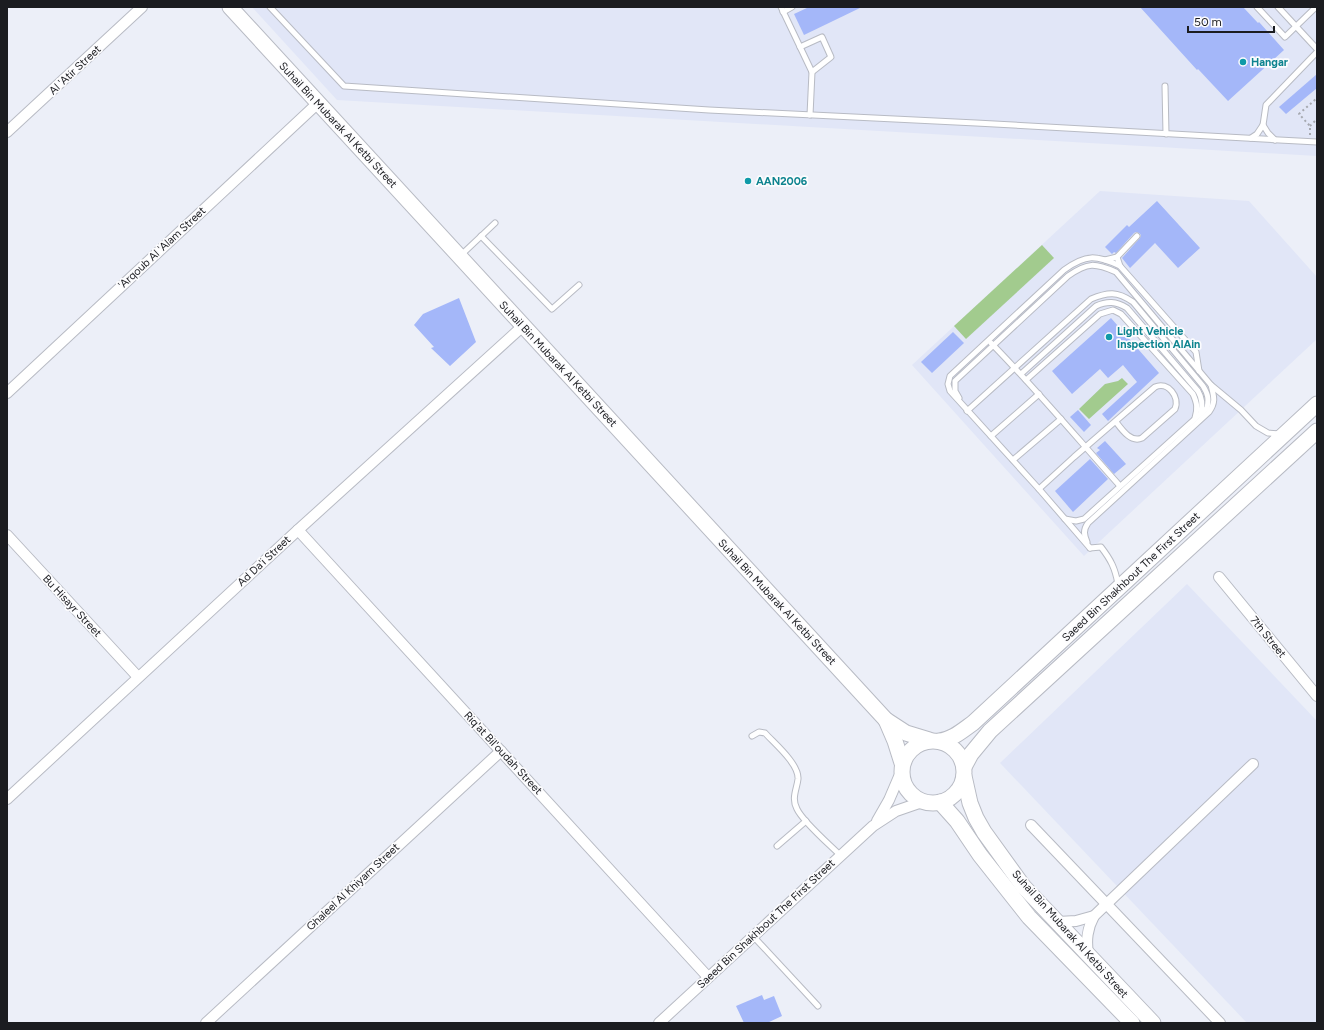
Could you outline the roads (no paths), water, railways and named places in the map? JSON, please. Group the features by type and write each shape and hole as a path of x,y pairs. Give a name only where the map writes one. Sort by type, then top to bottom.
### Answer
{"street":[{"name":"Al 'Atir Street","path":"7,132 142,7"},
{"name":"Suhail Bin Mubarak Al Ketbi Street","path":"230,7 886,720 906,733 948,744 956,750 961,758 960,766 970,803 984,832 1024,886 1153,1023"},
{"name":"'Arqoub Al 'Alam Street","path":"7,393 318,103"},
{"name":"Ad Da'i Street","path":"7,799 298,530 523,326"},
{"name":"Saeed Bin Shakhbout The First Street","path":"873,826 889,800 906,754 912,747 920,742 945,740 973,723 1317,404"},
{"name":"Saeed Bin Shakhbout The First Street","path":"940,802 949,799 956,793 961,785 960,766 990,731 1317,430"},
{"name":"Riq'at Bil'oudah Street","path":"298,530 708,977"},
{"name":"Bu Hisayr Street","path":"7,536 138,677"},
{"name":"7th Street","path":"1219,577 1317,696"},
{"name":"Suhail Bin Mubarak Al Ketbi Street","path":"886,720 895,741 903,782 907,790 922,802"},
{"name":"Ghaleel Al Khiyam Street","path":"206,1023 501,751"},
{"path":"1088,954 1087,934 1089,925 1094,916 1253,764"},
{"name":"Saeed Bin Shakhbout The First Street","path":"664,1021 708,977 873,826 896,811 922,802"},
{"path":"922,802 940,802"},
{"name":"Suhail Bin Mubarak Al Ketbi Street","path":"940,802 957,821 980,855 1029,917 1132,1023"},
{"path":"1031,825 1220,1023"},
{"path":"1058,922 1076,921 1094,916"}],"lane":[{"path":"270,7 344,86 709,110 1317,142"},
{"path":"792,7 782,10 812,72 810,115"},
{"path":"1257,7 1284,37 1316,7"},
{"path":"1250,138 1257,134 1262,125 1266,105 1317,50 1278,7"},
{"path":"800,47 822,37 831,57 812,72"},
{"path":"1165,86 1166,134"},
{"path":"1262,125 1275,140"},
{"path":"459,257 494,224"},
{"path":"482,236 552,309 579,285"},
{"path":"1105,260 1117,257 1137,236"},
{"path":"1090,548 1039,489 950,391 948,384 950,376 1064,270 1076,261 1096,257 1120,266"},
{"path":"1117,257 1120,266 1196,352 1199,371"},
{"path":"961,402 955,391 955,381 1068,276 1079,268 1095,265 1116,272 1211,385 1241,410 1256,426 1263,431 1275,434 1285,434"},
{"path":"967,410 1091,299 1101,294 1113,293 1124,295 1133,302 1203,386 1207,393 1208,400 1206,408 1084,519 1076,521 1065,519"},
{"path":"1021,374 1096,306 1113,302 1127,308 1198,391 1203,405 1201,413"},
{"path":"1026,380 1100,314 1112,310 1121,314 1193,394 1197,401 1198,408 1195,418"},
{"path":"989,340 1120,486"},
{"path":"1039,489 1156,387 1160,385 1168,387 1176,397 1177,405 1175,409 1138,440 1130,437 1116,422"},
{"path":"1090,548 1086,540 1084,528 1209,412 1214,405 1214,396 1211,385"},
{"path":"991,436 1039,394"},
{"path":"1013,460 1061,419"},
{"path":"1090,548 1101,547 1110,559 1116,571 1118,588"},
{"path":"752,736 760,732 765,733 794,764 798,774 794,796 796,808 806,821 841,856"},
{"path":"777,846 806,821"},
{"path":"753,936 818,1006"}],"place":[{"name":"Hangar","path":"1243,62"},
{"name":"AAN2006","path":"748,181"},
{"name":"Light Vehicle Inspection AlAin","path":"1109,337"}]}
